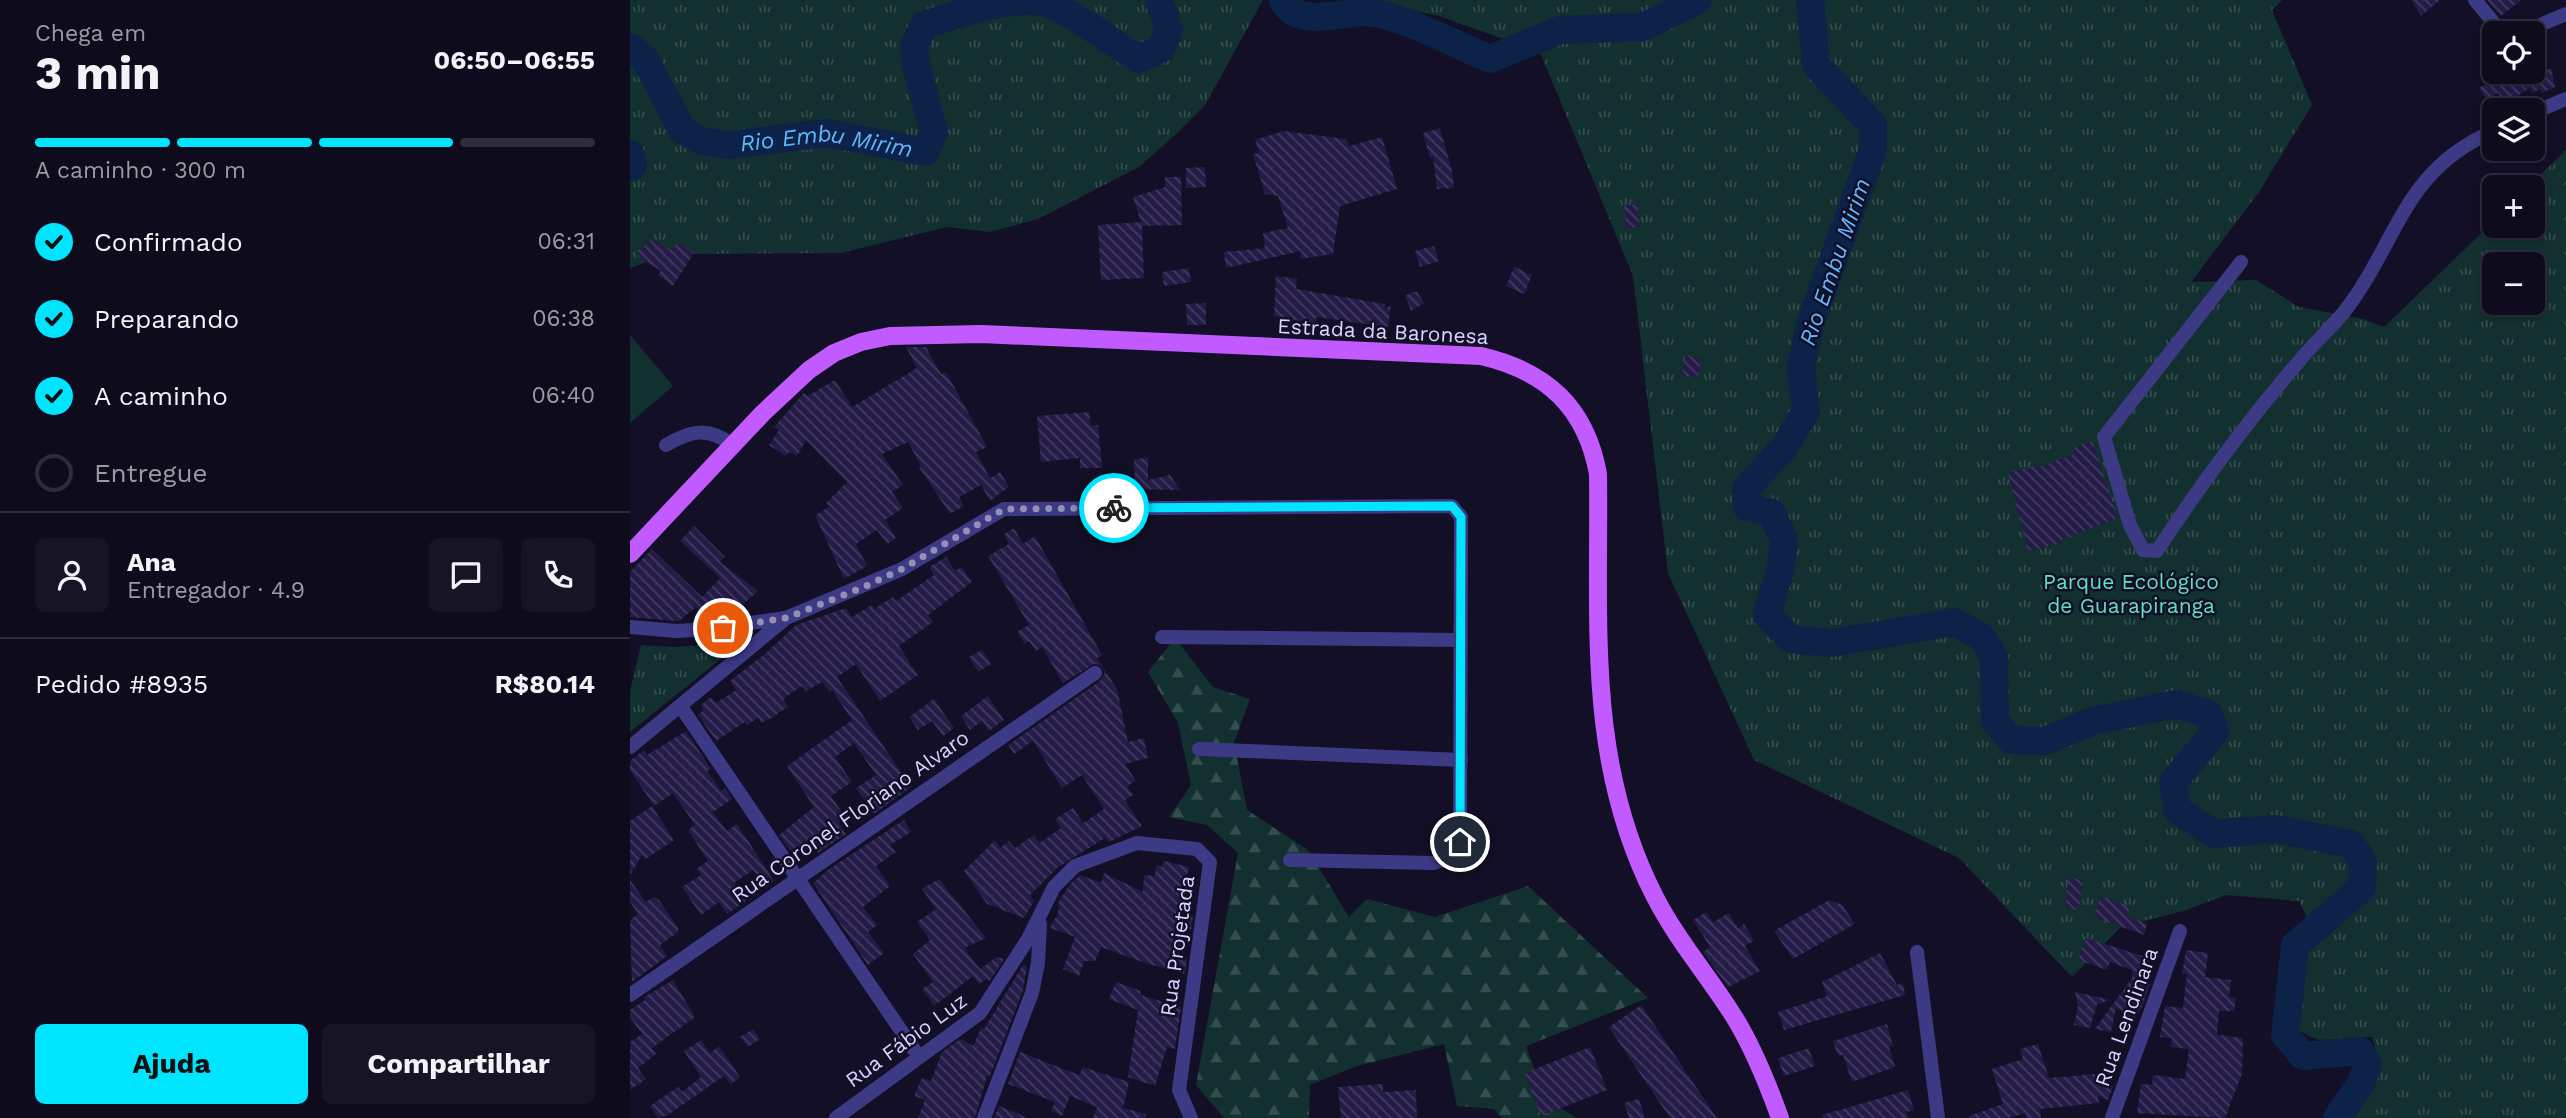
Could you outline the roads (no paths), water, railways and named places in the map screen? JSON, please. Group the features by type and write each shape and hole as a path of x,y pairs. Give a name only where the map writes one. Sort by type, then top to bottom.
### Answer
{"main road":[{"name":"Estrada da Baronesa","path":"630,554 808,370 834,353 861,342 890,335 981,334 1481,356 1510,363 1533,374 1581,421 1592,444 1598,474 1600,704 1609,768 1633,842 1653,895 1745,1036 1780,1118"}],"street":[{"path":"2475,0 2492,21"},
{"path":"2545,23 2566,14"},
{"path":"2545,108 2566,99"},
{"path":"2241,262 2104,437 2130,524 2143,550 2157,551 2206,476 2301,358 2345,311 2382,252 2405,205 2432,171 2482,136"},
{"path":"666,445 688,432 701,430 719,435 733,445"},
{"path":"630,627 709,629 786,618 902,569 1004,509 1452,506 1461,517 1460,842 1453,856 1434,863 1290,860"},
{"path":"630,747 786,618"},
{"path":"1162,637 1461,640"},
{"name":"Rua Coronel Floriano Alvaro","path":"630,995 1095,673"},
{"path":"681,707 919,1057"},
{"path":"1199,749 1461,760"},
{"name":"Rua Projetada","path":"1040,919 1054,887 1063,876 1091,858 1137,843 1197,849 1207,856 1210,862 1180,1090 1191,1118"},
{"path":"984,1118 1032,993 1038,963 1040,919"},
{"name":"Rua Fábio Luz","path":"836,1118 969,1022 989,1003 1040,919"},
{"name":"Rua Lendinara","path":"2112,1118 2180,930"},
{"path":"1917,952 1938,1118"}],"waterway":[{"name":"Rio Embu Mirim","path":"630,47 645,59 682,130 702,141 729,145 827,133 925,152 934,132 916,65 914,46 924,25 992,5 1035,1 1046,3 1073,16 1139,59 1161,49 1169,31 1159,0"},
{"name":"Rio Embu Mirim","path":"1283,0 1289,9 1308,16 1377,13 1427,31 1490,59 1560,30 1643,27 1698,0"},
{"name":"Rio Embu Mirim","path":"1810,0 1816,65 1873,125 1873,150 1810,324 1801,367 1806,411 1785,446 1746,489 1747,507 1772,513 1784,540 1781,566 1767,615 1791,639 1831,643 1954,622 1982,637 1994,658 1995,721 2011,740 2045,741 2093,721 2177,704 2209,714 2215,732 2173,782 2177,810 2215,834 2276,829 2351,844 2363,862 2362,888 2295,945 2285,1035 2303,1056 2360,1051 2368,1065 2361,1083 2337,1118"},
{"name":"Rio Embu Mirim","path":"630,154 633,165 630,167"}],"park label":[{"name":"Parque Ecológico de Guarapiranga","path":"2131,593"}]}
